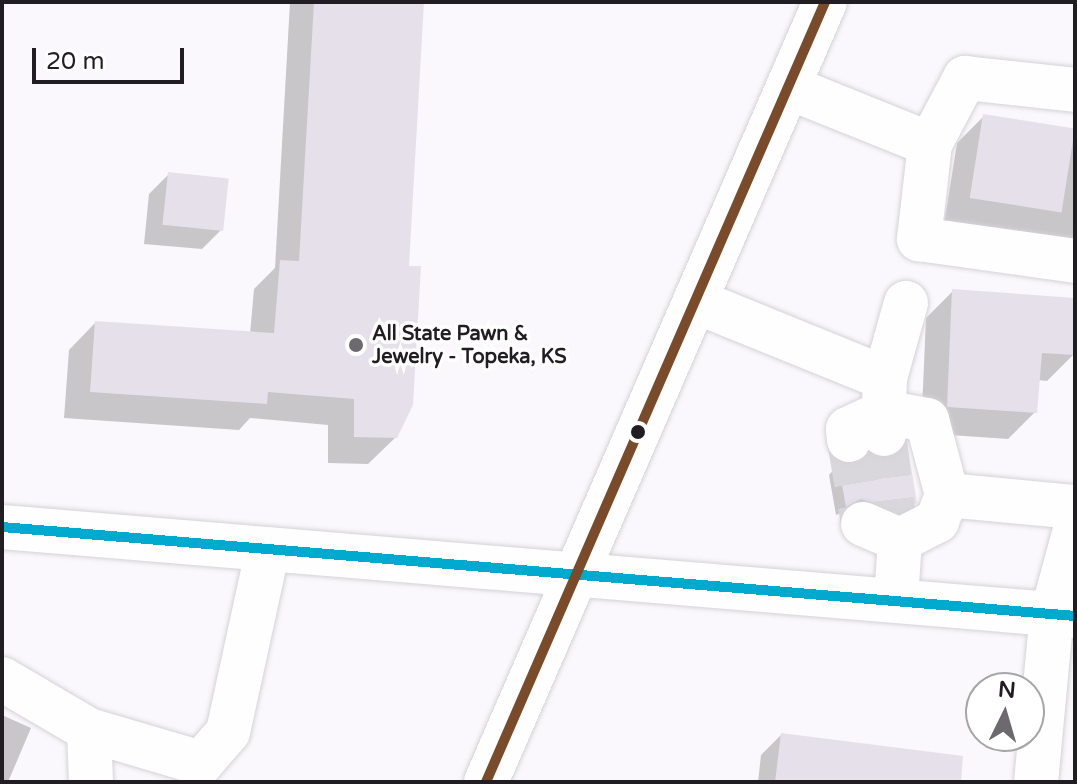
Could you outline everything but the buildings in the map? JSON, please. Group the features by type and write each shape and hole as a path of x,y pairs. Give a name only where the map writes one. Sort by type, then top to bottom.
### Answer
{"street":[{"path":"486,782 825,2"},
{"path":"1075,90 965,78 930,144 919,239 1075,261"},
{"path":"788,87 930,144"},
{"path":"695,301 875,416 927,420 947,495 937,521 886,527 896,600"},
{"path":"875,416 906,303"},
{"path":"947,495 1075,507"},
{"path":"2,527 1064,615"},
{"path":"1036,782 1075,530"},
{"path":"2,679 89,730 198,773 228,732 268,549"},
{"path":"89,730 91,782"}],"tunnel":[{"path":"884,434 894,518"},
{"path":"849,440 863,524"}],"transit line":[{"path":"486,782 825,2"},
{"path":"2,527 1075,616"}],"place":[{"name":"All State Pawn & Jewelry - Topeka, KS","path":"356,345"}]}
